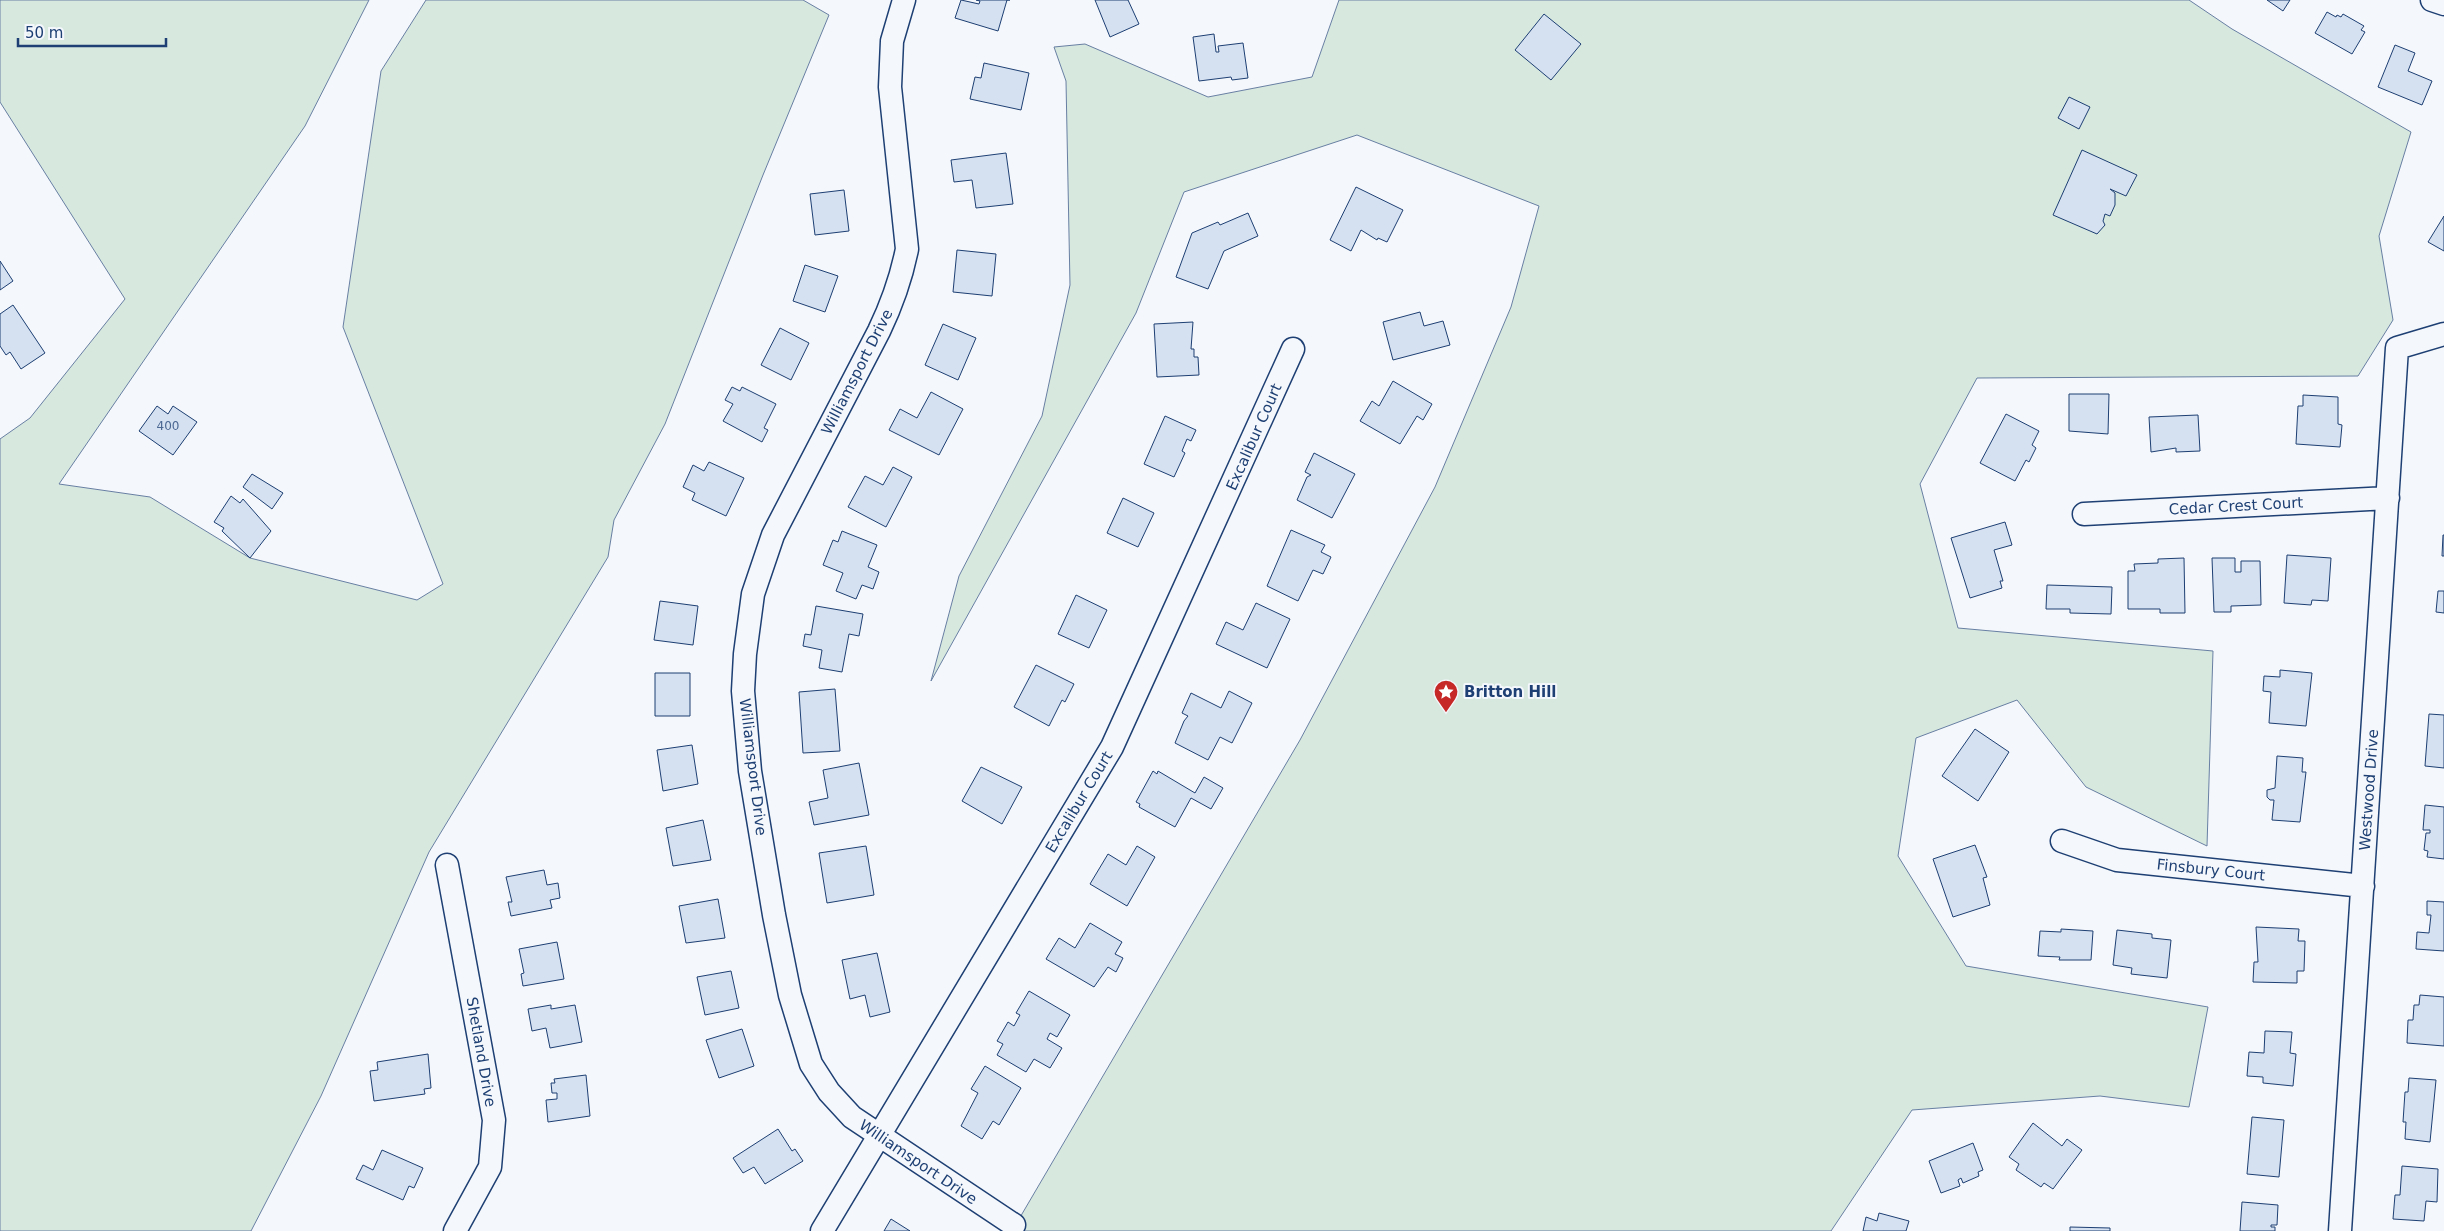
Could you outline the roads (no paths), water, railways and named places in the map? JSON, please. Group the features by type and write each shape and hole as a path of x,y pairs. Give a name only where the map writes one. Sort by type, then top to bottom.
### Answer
{"street":[{"name":"Williamsport Drive","path":"904,0 892,42 890,87 906,249 902,275 895,298 880,332 773,535 753,594 745,654 743,691 750,771 774,915 790,995 811,1064 829,1092 852,1117 879,1137 1014,1225"},
{"path":"2432,0 2444,4"},
{"name":"Westwood Drive","path":"2340,1231 2397,348 2444,334"},
{"name":"Excalibur Court","path":"822,1231 1112,747 1293,350"},
{"name":"Cedar Crest Court","path":"2084,514 2388,498"},
{"name":"Finsbury Court","path":"2062,841 2117,860 2363,886"},
{"name":"Shetland Drive","path":"446,865 494,1120 490,1166 454,1231"}],"place":[{"name":"Britton Hill","path":"1446,713"}]}
